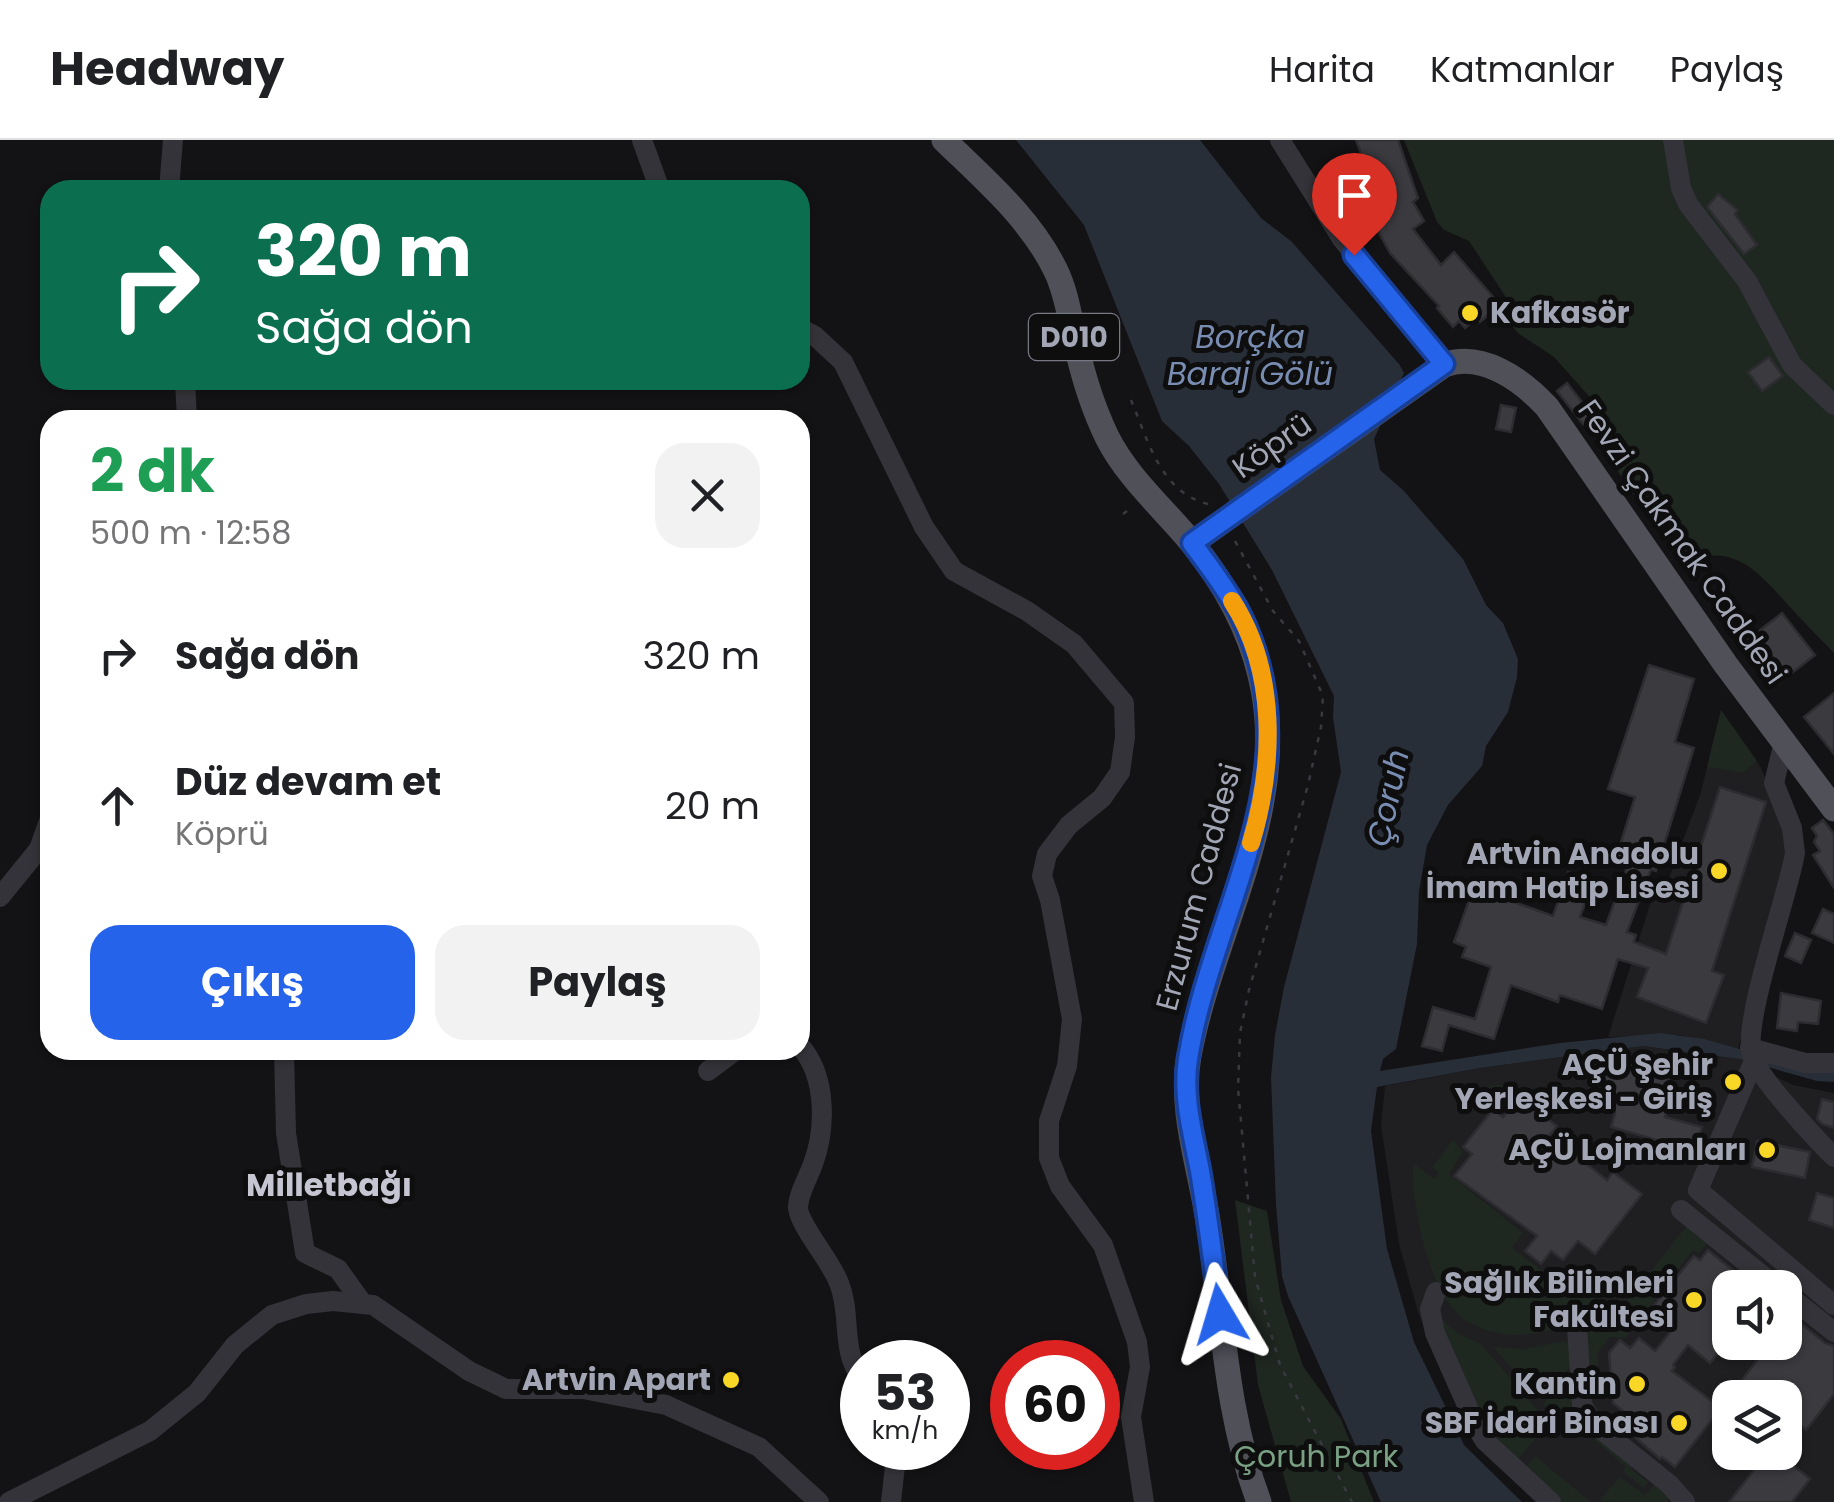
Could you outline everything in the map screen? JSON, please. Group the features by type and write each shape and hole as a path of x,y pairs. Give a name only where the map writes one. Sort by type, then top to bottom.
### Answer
{"main road":[{"name":"Erzurum Caddesi","path":"944,140 1039,240 1058,274 1086,382 1115,452 1192,543 1239,612 1261,678 1267,712 1268,761 1260,808 1200,1008 1186,1077 1235,1419 1259,1502"},
{"name":"Fevzi Çakmak Caddesi","path":"1444,364 1469,362 1504,372 1519,380 1547,407 1726,665 1834,809"},
{"name":"Köprü","path":"1192,543 1444,364"}],"street":[{"path":"170,180 173,140"},
{"path":"642,140 656,180"},
{"path":"1673,140 1688,204 1747,281 1792,366 1834,406"},
{"path":"1280,141 1342,239 1444,364"},
{"path":"810,333 843,362 924,528 954,571 988,593 1028,611 1074,644 1124,703 1125,738 1120,772 1102,798 1068,825 1043,865 1072,1019 1067,1066 1049,1122 1047,1146 1060,1186 1103,1245 1137,1342 1140,1367 1130,1417 1144,1502"},
{"path":"1784,742 1774,783 1792,828 1795,854 1754,1014 1752,1055 1698,1190 1834,1305"},
{"path":"0,896 40,844"},
{"path":"1752,1055 1804,1063 1834,1062"},
{"path":"1752,1055 1805,1126 1834,1157"},
{"path":"810,1057 819,1089 822,1128 798,1209 804,1226 830,1260 842,1289 847,1340"},
{"path":"284,1060 286,1134 305,1253 338,1269 362,1304"},
{"path":"708,1071 723,1060"},
{"path":"1681,1210 1756,1270"},
{"path":"1436,1292 1430,1310 1434,1333 1477,1428 1492,1448 1551,1502"},
{"path":"9,1502 150,1430 196,1393 235,1345 272,1315 306,1304 333,1301 374,1305 469,1371 506,1389 583,1388 666,1405 759,1446 819,1502"},
{"path":"1802,1307 1834,1332"},
{"path":"1576,1327 1584,1411 1593,1423 1670,1484 1684,1502"},
{"path":"890,1502 894,1470"}],"path":[{"path":"1131,400 1157,464 1169,482 1226,516 1236,548 1273,611 1299,641 1322,696 1321,727 1308,784 1249,990 1240,1033 1238,1088 1255,1277 1280,1366 1352,1502"}],"shaded area":[{"path":"1721,710 1761,768 1790,839 1738,1049 1679,1035 1608,1037 1654,892 1663,894 1701,792"},
{"path":"1643,1046 1739,1059 1793,1085 1834,1093 1834,1502 1535,1502 1475,1442 1418,1312 1399,1244 1381,1126 1385,1086 1480,1068"}],"green space":[{"path":"1404,140 1834,140 1834,653 1766,581 1742,562 1715,555 1681,564 1587,426 1603,412 1554,357 1519,334 1501,314 1511,305 1469,241 1444,230 1437,222"},
{"path":"1721,710 1757,761 1742,773 1707,767"},
{"path":"1485,1087 1510,1087 1491,1108 1482,1101 1474,1110 1460,1100"},
{"path":"1453,1140 1463,1152 1449,1174 1523,1233 1512,1248 1577,1297 1589,1283 1600,1292 1570,1321 1536,1333 1504,1334 1474,1325 1450,1305 1434,1275 1422,1237 1413,1163 1434,1179 1439,1173 1432,1167"},
{"name":"Çoruh Park","path":"1235,1200 1267,1211 1281,1300 1303,1366 1341,1419 1374,1502 1291,1502 1258,1385"},
{"path":"1689,1223 1710,1241 1699,1253 1692,1251 1644,1314 1627,1301"},
{"path":"1621,1307 1639,1321 1626,1338 1610,1337 1598,1352 1598,1369 1587,1370 1586,1331 1598,1317 1608,1324"},
{"path":"1440,1318 1459,1334 1481,1344 1549,1423 1517,1461 1470,1394"},
{"path":"1565,1341 1572,1366 1537,1397 1493,1347 1523,1349"},
{"path":"1572,1377 1633,1465 1631,1469 1648,1482 1644,1488 1623,1472 1626,1467 1562,1412 1556,1417 1543,1404"},
{"path":"1535,1456 1591,1502 1562,1502 1525,1468"},
{"path":"1620,1477 1645,1495 1656,1483 1667,1493 1668,1502 1599,1501"}],"water":[{"name":"Borçka Baraj Gölü","path":"1016,140 1200,140 1261,218 1291,241 1399,364 1404,373 1374,439 1380,470 1403,490 1463,559 1486,605 1503,623 1518,659 1508,712 1486,746 1482,766 1448,805 1427,845 1419,891 1417,944 1396,1049 1383,1059 1380,1071 1560,1043 1660,1033 1704,1039 1834,1072 1834,1082 1817,1081 1739,1059 1643,1046 1480,1068 1377,1087 1371,1131 1387,1249 1414,1342 1464,1445 1522,1502 1381,1502 1288,1296 1282,1276 1276,1205 1271,1077 1284,987 1341,772 1334,696 1272,570 1219,484 1189,446 1162,421 1084,225"}],"building":[{"path":"1356,140 1398,140 1418,198 1413,202 1424,221 1413,229 1441,265 1454,252 1500,305 1480,322 1477,318 1465,328 1459,321 1453,327 1390,253 1362,201 1376,195"},
{"path":"1718,194 1738,210 1735,214 1757,245 1744,254 1707,207"},
{"path":"1769,357 1783,376 1762,391 1748,372"},
{"path":"1567,383 1593,416 1583,424 1557,391"},
{"path":"1501,405 1516,408 1511,432 1496,429"},
{"path":"1782,613 1815,655 1779,683 1746,641"},
{"path":"1649,665 1694,679 1675,742 1694,748 1656,871 1651,869 1627,932 1636,935 1634,942 1666,954 1720,787 1766,802 1712,971 1724,975 1706,1023 1637,997 1648,968 1618,959 1602,1009 1560,995 1558,1002 1511,985 1494,1039 1449,1025 1442,1051 1422,1046 1433,1007 1475,1019 1491,967 1462,957 1466,947 1454,942 1472,892 1481,895 1483,891 1553,916 1568,872 1593,881 1580,917 1606,925 1629,862 1616,858 1635,797 1608,789"},
{"path":"1834,693 1834,754 1804,717"},
{"path":"1823,820 1834,834 1834,888 1813,855 1820,851 1812,828"},
{"path":"1823,909 1834,914 1834,943 1812,933"},
{"path":"1795,933 1811,940 1801,963 1785,956"},
{"path":"1781,993 1821,1001 1818,1024 1798,1022 1797,1031 1777,1028"},
{"path":"1599,1055 1670,1075 1667,1084 1674,1086 1665,1117 1702,1127 1695,1151 1611,1127 1615,1113 1585,1104"},
{"path":"1519,1097 1557,1126 1550,1135 1607,1180 1613,1172 1642,1194 1595,1254 1578,1241 1563,1260 1551,1251 1541,1264 1525,1251 1537,1236 1454,1176 1472,1154 1463,1147 1493,1109 1503,1117"},
{"path":"1822,1099 1834,1102 1834,1128 1817,1119"},
{"path":"1757,1141 1810,1152 1805,1178 1752,1167"},
{"path":"1817,1193 1834,1198 1834,1228 1809,1220"},
{"path":"1708,1250 1733,1270 1712,1270 1712,1360 1710,1363 1688,1345 1673,1365 1672,1371 1712,1401 1712,1420 1675,1467 1636,1438 1644,1428 1613,1403 1609,1353 1620,1340 1630,1348 1639,1338 1655,1351 1671,1331 1648,1312 1694,1256 1700,1260"},
{"path":"1802,1324 1834,1346 1834,1394 1806,1430 1802,1427 1802,1380 1742,1380 1757,1360 1802,1360"},
{"path":"1754,1470 1799,1470 1810,1479 1792,1502 1729,1502"}],"slow traffic":[{"path":"1232,601 1250,639 1267,712 1268,761 1251,843"}],"place":[{"name":"Kafkasör","path":"1470,313"},
{"name":"Artvin Anadolu İmam Hatip Lisesi","path":"1719,871"},
{"name":"AÇÜ Şehir Yerleşkesi - Giriş","path":"1733,1082"},
{"name":"AÇÜ Lojmanları","path":"1767,1150"},
{"name":"Sağlık Bilimleri Fakültesi","path":"1694,1300"},
{"name":"Artvin Apart","path":"731,1380"},
{"name":"Kantin","path":"1637,1384"},
{"name":"SBF İdari Binası","path":"1679,1423"}],"district":[{"name":"Milletbağı","path":"329,1185"}],"route":[{"path":"1220,1314 1186,1077 1200,1008 1253,838 1265,782 1268,736 1261,678 1250,639 1239,612 1192,543 1444,364 1354,255"}],"water label":[{"name":"Çoruh","path":"1388,798"}]}
